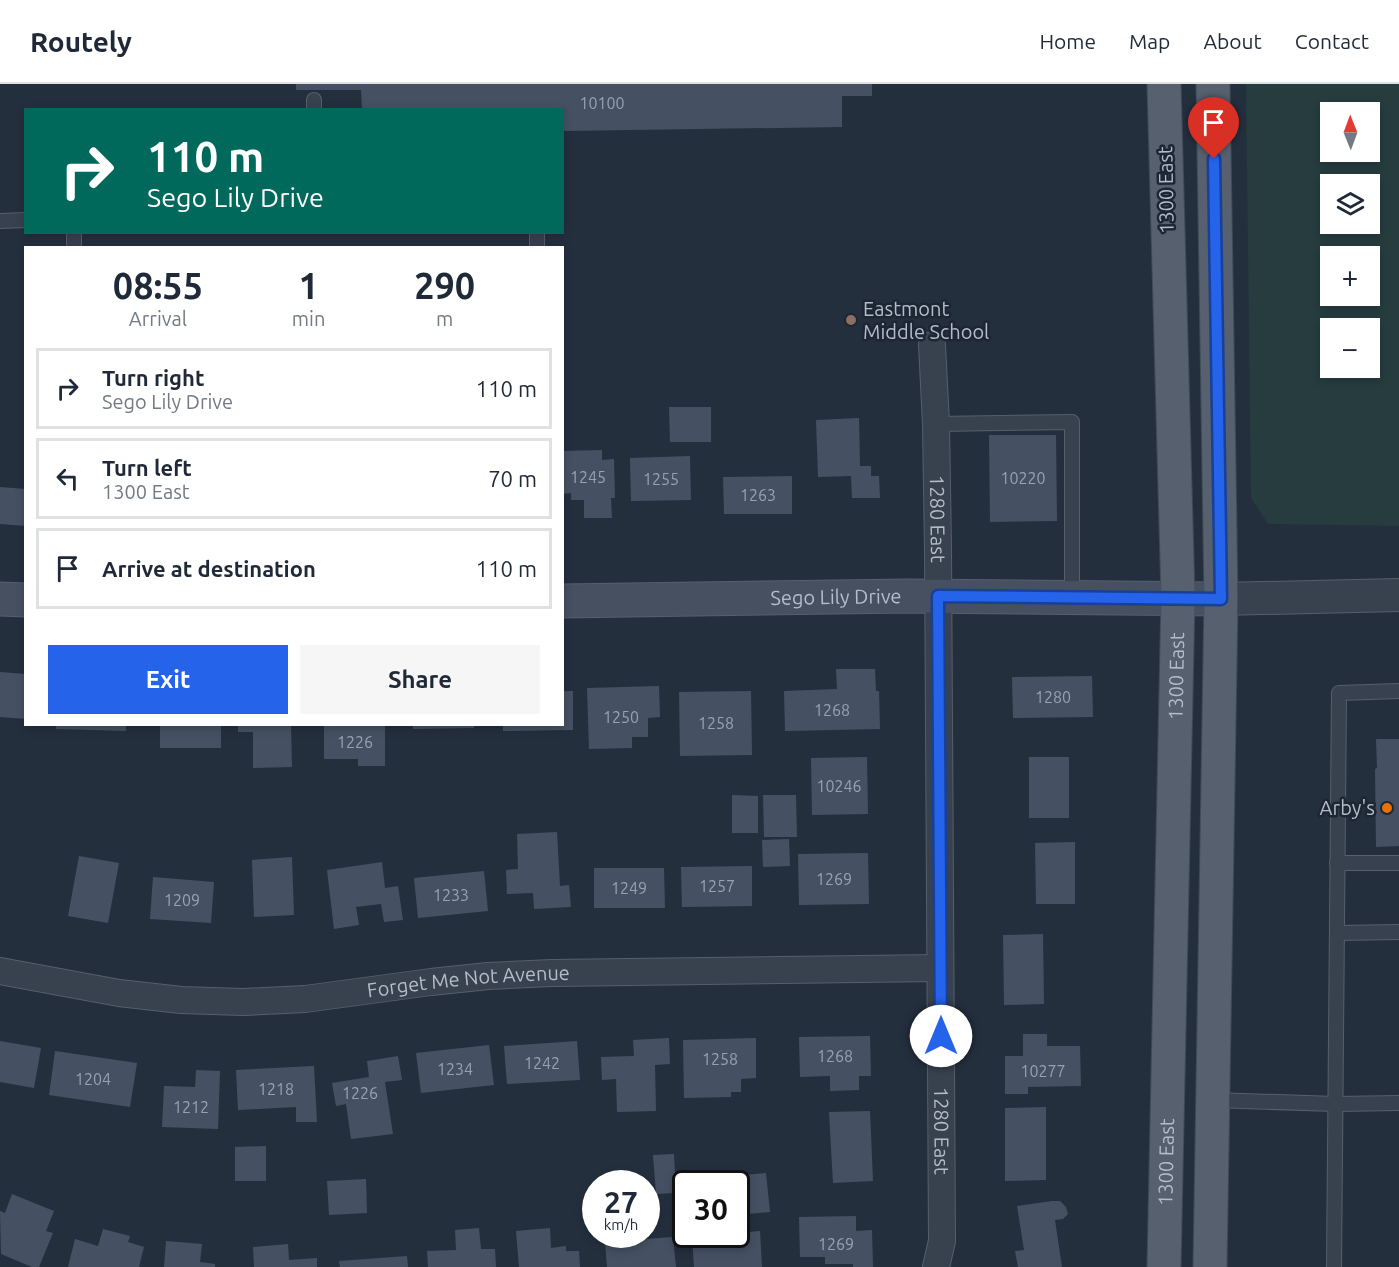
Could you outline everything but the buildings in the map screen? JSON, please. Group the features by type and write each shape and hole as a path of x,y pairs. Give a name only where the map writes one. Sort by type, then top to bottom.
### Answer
{"main road":[{"name":"1300 East","path":"1164,84 1178,597 1164,1267"},
{"path":"1210,1267 1221,599 1213,84"},
{"name":"Sego Lily Drive","path":"564,601 938,596 1221,599"},
{"path":"0,599 24,600"},
{"path":"1170,926 1187,960 1192,992 1192,1075 1199,1087 1212,1100"}],"street":[{"name":"1280 East","path":"932,345 936,424 938,596 942,1241 936,1267"},
{"name":"Sego Lily Drive","path":"1221,599 1399,595"},
{"name":"Forget Me Not Avenue","path":"0,971 119,993 243,1002 305,999 488,976 552,973 940,968"}],"lane":[{"path":"0,221 24,220"},
{"path":"936,424 1072,422 1072,597"},
{"path":"1334,1267 1339,693 1399,691"},
{"path":"1337,863 1399,863"},
{"path":"1337,933 1399,932"},
{"path":"1212,1100 1335,1104 1399,1102"}],"green space":[{"path":"1246,84 1399,84 1399,526 1268,524 1251,498"}],"place":[{"name":"Eastmont Middle School","path":"851,320"},
{"name":"Arby's","path":"1387,808"}],"route":[{"path":"941,1036 938,596 1221,599 1214,159"}]}
